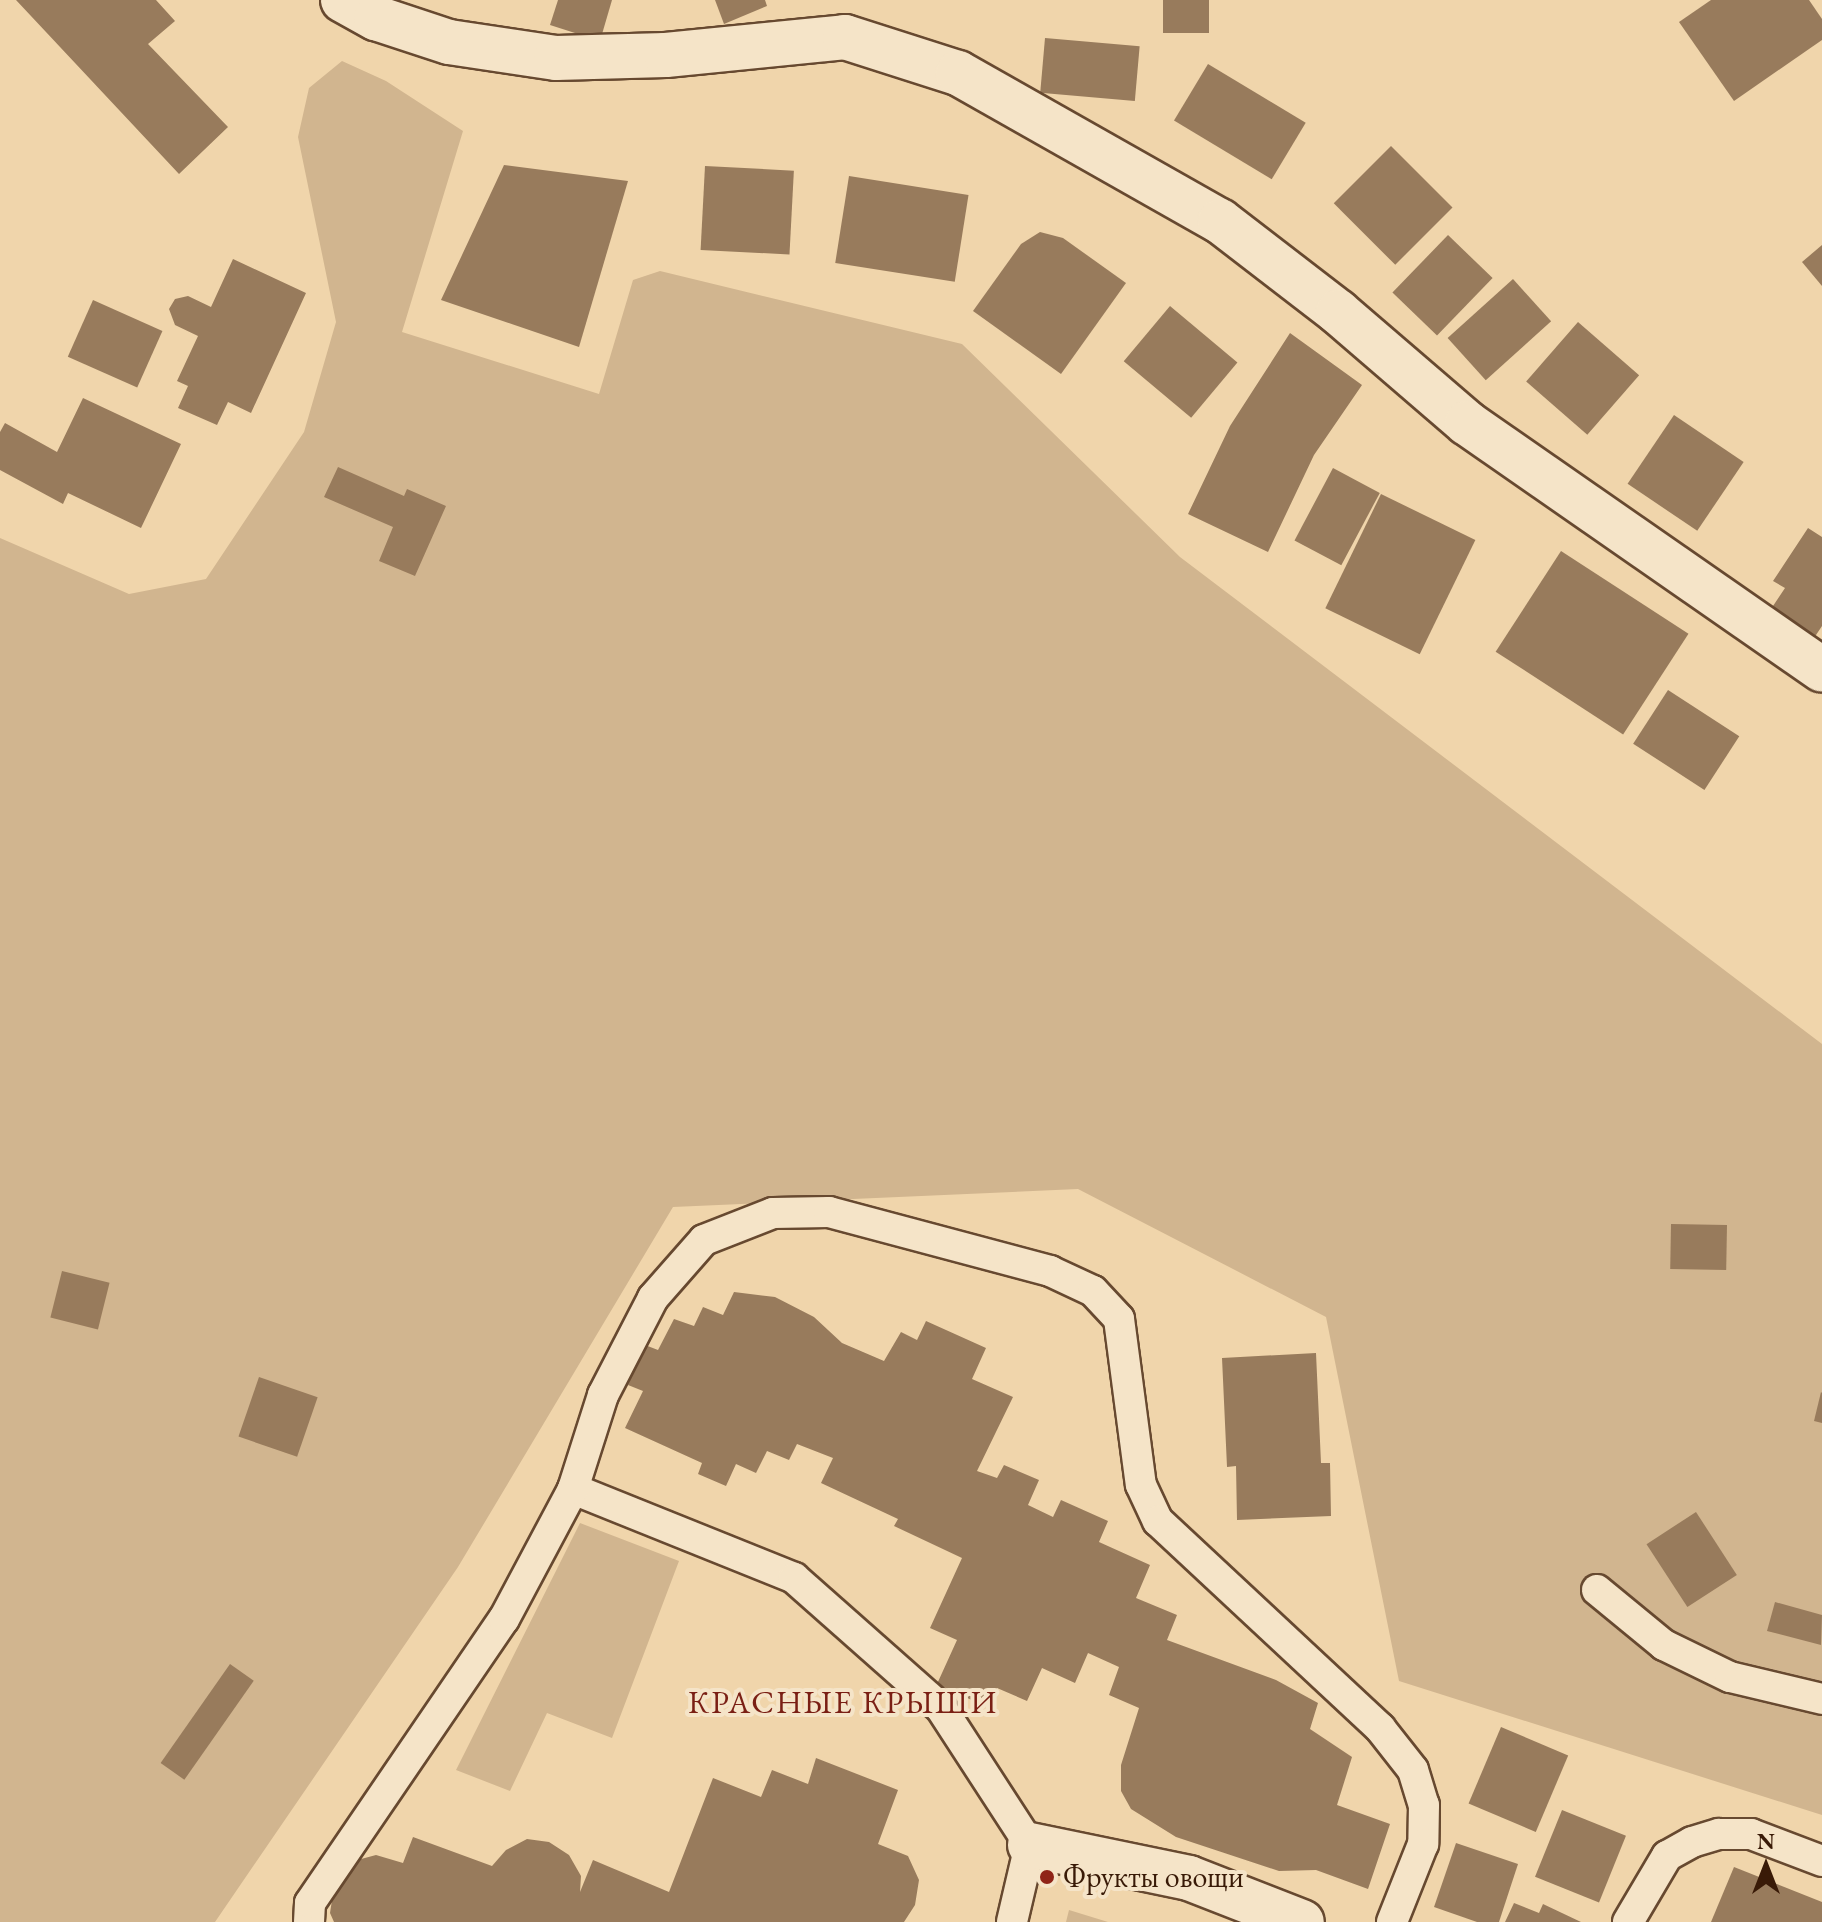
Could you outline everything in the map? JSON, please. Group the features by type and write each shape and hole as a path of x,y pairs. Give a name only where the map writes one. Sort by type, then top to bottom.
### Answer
{"street":[{"path":"343,0 376,18 449,42 556,58 666,55 845,37 958,73 1220,221 1338,312 1467,423 1822,670"},
{"path":"1030,1845 1189,1878 1302,1922"}],"lane":[{"path":"309,1922 310,1903 504,1619 573,1489 603,1395 653,1298 704,1240 773,1213 829,1212 1050,1271 1093,1291 1119,1319 1141,1485 1158,1521 1380,1728 1413,1770 1424,1805 1423,1844 1392,1922"},
{"path":"573,1489 794,1578 941,1708 1030,1845 1012,1922"},
{"path":"1597,1590 1664,1645 1730,1677 1822,1699"},
{"path":"1628,1922 1667,1856 1692,1842 1719,1834 1751,1834 1822,1861"}],"shaded area":[{"path":"342,61 386,81 463,131 402,332 599,394 633,280 660,271 962,344 1180,557 1822,1044 1822,1815 1399,1681 1326,1317 1078,1189 673,1207 458,1567 215,1922 0,1922 0,538 129,594 206,579 304,432 336,322 298,137 309,88"},
{"path":"580,1523 679,1561 612,1738 547,1713 510,1791 456,1770"},
{"path":"1069,1910 1108,1922 1066,1922"}],"building":[{"path":"16,0 156,0 175,21 148,44 228,127 179,174"},
{"path":"558,0 612,0 600,41 550,25"},
{"path":"715,0 765,0 767,6 724,24"},
{"path":"1163,0 1209,0 1209,33 1163,33"},
{"path":"1711,0 1809,0 1822,19 1822,40 1734,101 1679,22"},
{"path":"1045,38 1140,46 1135,101 1040,93"},
{"path":"1208,64 1306,123 1272,179 1174,121"},
{"path":"1391,146 1453,208 1395,265 1334,203"},
{"path":"504,165 628,181 579,347 441,300"},
{"path":"705,166 794,171 789,255 701,250"},
{"path":"849,176 969,195 955,282 835,263"},
{"path":"1040,232 1063,238 1126,283 1061,374 973,311 1021,244"},
{"path":"1448,235 1493,278 1437,336 1392,293"},
{"path":"1822,245 1822,286 1802,262"},
{"path":"233,259 306,293 251,413 228,402 217,425 178,408 188,386 177,381 198,336 175,325 169,309 175,299 188,296 211,307"},
{"path":"1513,279 1551,321 1486,380 1448,338"},
{"path":"93,300 162,331 137,388 68,357"},
{"path":"1170,306 1237,363 1191,418 1124,361"},
{"path":"1578,322 1639,375 1587,435 1526,382"},
{"path":"1290,333 1362,385 1314,455 1268,552 1188,514 1230,426"},
{"path":"83,398 181,444 141,528 68,493 63,504 0,470 0,432 5,423 57,452"},
{"path":"1674,415 1744,462 1697,531 1628,484"},
{"path":"338,467 404,496 407,489 446,506 415,576 379,561 393,527 324,497"},
{"path":"1333,468 1380,493 1341,565 1295,540"},
{"path":"1381,494 1475,540 1420,654 1325,608"},
{"path":"1808,528 1822,537 1822,626 1810,644 1767,615 1785,588 1773,581"},
{"path":"1561,551 1688,634 1623,734 1496,652"},
{"path":"1668,690 1739,736 1704,790 1633,744"},
{"path":"1671,1224 1727,1225 1726,1270 1670,1269"},
{"path":"62,1271 110,1283 98,1329 50,1318"},
{"path":"734,1292 775,1297 814,1317 842,1343 884,1361 901,1332 917,1340 926,1321 986,1348 972,1379 1013,1397 977,1471 997,1478 1004,1465 1039,1480 1028,1505 1053,1517 1061,1500 1108,1521 1099,1542 1150,1565 1136,1598 1177,1615 1167,1640 1276,1680 1318,1703 1310,1729 1352,1757 1337,1805 1390,1824 1368,1889 1316,1870 1279,1871 1176,1837 1131,1809 1121,1791 1121,1765 1139,1708 1109,1695 1119,1667 1088,1653 1075,1683 1042,1668 1027,1701 997,1688 989,1708 937,1684 957,1640 930,1628 962,1558 894,1526 898,1519 821,1483 833,1458 797,1444 789,1460 767,1451 756,1473 736,1464 726,1486 698,1474 702,1463 625,1428 643,1391 628,1385 645,1345 658,1350 674,1319 694,1326 703,1307 723,1315"},
{"path":"1316,1353 1321,1463 1330,1463 1331,1516 1237,1520 1236,1466 1227,1467 1222,1358"},
{"path":"259,1377 318,1397 297,1457 238,1437"},
{"path":"1822,1393 1822,1423 1814,1421"},
{"path":"1696,1512 1737,1575 1687,1607 1647,1544"},
{"path":"1775,1602 1822,1615 1821,1645 1767,1631"},
{"path":"230,1664 254,1681 184,1780 161,1763"},
{"path":"1501,1727 1568,1756 1536,1832 1469,1803"},
{"path":"816,1758 898,1790 878,1844 908,1856 919,1880 915,1905 904,1922 334,1922 330,1913 334,1887 350,1862 376,1855 403,1863 413,1837 492,1866 506,1850 527,1839 549,1842 569,1855 581,1876 580,1892 593,1860 669,1892 713,1778 761,1797 772,1770 808,1784"},
{"path":"1562,1810 1626,1836 1599,1903 1535,1877"},
{"path":"1456,1843 1518,1864 1499,1922 1477,1922 1434,1907"},
{"path":"1734,1867 1822,1902 1822,1922 1711,1922"},
{"path":"1514,1903 1539,1913 1543,1904 1581,1922 1505,1922"}],"place":[{"name":"Фрукты овощи","path":"1047,1877"}],"district":[{"name":"КРАСНЫЕ КРЫШИ","path":"843,1702"}]}
